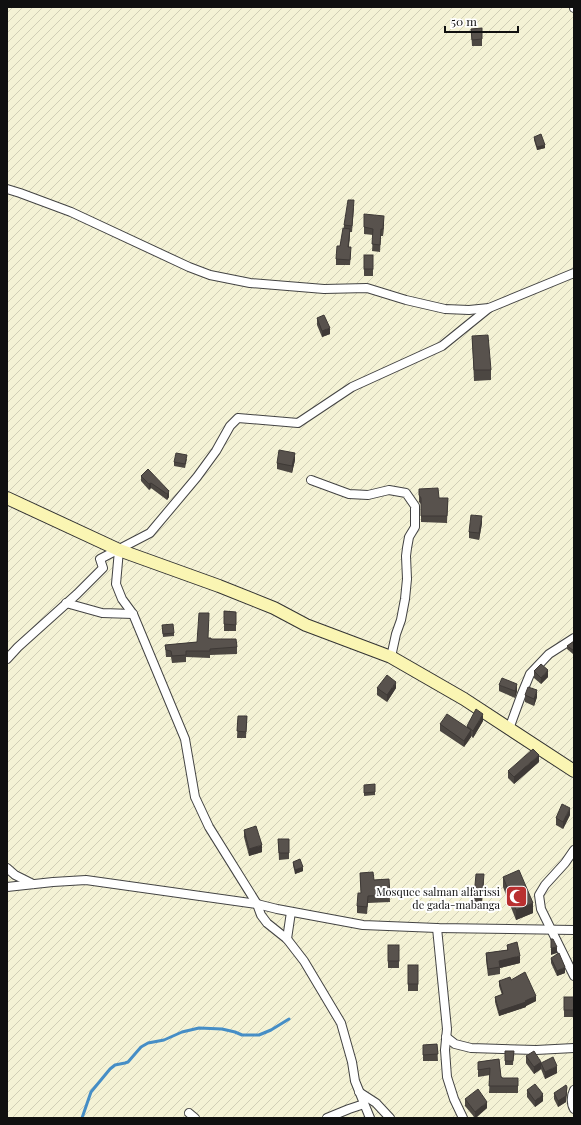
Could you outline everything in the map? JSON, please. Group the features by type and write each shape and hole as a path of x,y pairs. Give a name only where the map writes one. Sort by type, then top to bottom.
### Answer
{"street":[{"path":"7,190 20,193 71,212 189,267 210,275 250,283 293,287 324,289 367,288 406,300 445,309 469,310 489,308"},
{"path":"7,659 103,568 100,559 150,533 197,477 216,451 230,426 238,418 298,423 352,388 442,346 489,308 574,273"},
{"path":"311,480 349,494 368,495 389,490 406,493 415,506 415,527 409,537 406,556 407,579 405,599 391,657"},
{"path":"7,498 118,550 219,586 274,608 306,626 391,657 464,699 574,771"},
{"path":"118,550 116,584 122,599 133,614 185,739 195,797 209,827 257,904 261,915 267,923 287,938 304,961 341,1023 355,1081 370,1118"},
{"path":"66,604 102,613 133,614"},
{"path":"509,729 530,674 549,654 574,638"},
{"path":"574,850 565,863 545,885 539,895 541,909 574,974"},
{"path":"7,868 15,875 34,884"},
{"path":"7,888 34,884 86,880 257,904 291,912 363,925 437,928 574,930"},
{"path":"287,938 291,912"},
{"path":"437,928 447,1029 444,1050 447,1077 454,1099 463,1118"},
{"path":"446,1037 456,1044 471,1048 536,1050 574,1048"},
{"path":"574,1090 572,1105 574,1109"},
{"path":"359,1092 376,1103 390,1118"},
{"path":"327,1118 349,1108 364,1104"}],"shaded area":[{"path":"7,7 574,7 574,1118 7,1118"}],"building":[{"path":"482,28 482,39 472,40 471,29"},
{"path":"541,134 545,145 537,147 534,137"},
{"path":"348,200 354,200 352,226 344,225"},
{"path":"364,214 384,216 380,245 372,244 373,229 364,227"},
{"path":"343,228 350,229 348,247 351,247 350,260 336,259 337,246 340,246"},
{"path":"364,255 373,255 373,269 364,269"},
{"path":"324,315 330,328 322,331 317,318"},
{"path":"488,335 491,370 474,370 472,336"},
{"path":"279,450 295,453 292,466 277,463"},
{"path":"176,453 187,455 185,464 174,462"},
{"path":"148,469 169,491 167,494 151,483 149,484 141,476"},
{"path":"438,488 439,498 448,498 447,516 421,516 421,498 419,495 419,489"},
{"path":"471,515 482,516 479,533 469,532"},
{"path":"224,611 236,612 236,625 224,624"},
{"path":"199,613 209,613 208,638 236,639 237,647 210,649 210,651 186,651 186,655 172,656 171,651 166,650 165,645 197,642"},
{"path":"173,624 174,633 163,634 162,625"},
{"path":"574,641 574,650 573,650 567,646"},
{"path":"541,664 548,670 541,678 534,671"},
{"path":"387,675 396,682 387,695 377,688"},
{"path":"502,678 517,684 515,691 499,685"},
{"path":"528,687 537,690 534,699 525,695"},
{"path":"476,709 483,714 473,731 467,726"},
{"path":"447,714 471,730 464,741 440,724"},
{"path":"238,716 247,716 246,732 237,731"},
{"path":"533,749 539,755 514,777 508,771"},
{"path":"375,784 375,792 364,793 364,785"},
{"path":"562,804 570,808 563,822 556,818"},
{"path":"256,826 262,845 249,849 244,830"},
{"path":"278,839 289,839 289,853 279,853"},
{"path":"300,859 303,867 295,870 293,862"},
{"path":"519,870 533,903 516,910 503,877"},
{"path":"373,872 374,880 389,879 390,895 368,896 367,907 357,906 358,893 361,893 360,873"},
{"path":"476,874 484,874 482,897 474,896"},
{"path":"551,939 553,939 557,947 551,948"},
{"path":"517,942 520,956 499,961 500,967 488,969 486,953 508,950 507,945"},
{"path":"388,945 399,945 399,961 388,961"},
{"path":"559,953 565,967 557,971 551,958"},
{"path":"408,965 418,965 418,984 408,984"},
{"path":"525,972 536,996 525,1001 526,1002 499,1011 495,997 503,994 499,981 510,977 511,980"},
{"path":"564,997 574,997 574,1010 564,1010"},
{"path":"437,1044 438,1054 423,1055 423,1045"},
{"path":"505,1051 514,1051 513,1061 505,1061"},
{"path":"534,1051 541,1062 534,1067 526,1056"},
{"path":"553,1057 557,1066 545,1072 541,1063"},
{"path":"499,1059 501,1077 518,1078 518,1086 489,1086 490,1068 478,1070 478,1062"},
{"path":"535,1084 543,1094 535,1101 527,1090"},
{"path":"566,1085 566,1096 558,1101 554,1093"},
{"path":"478,1089 487,1102 475,1112 465,1099"}],"waterway":[{"path":"82,1118 91,1092 110,1069 115,1065 128,1062 141,1047 148,1043 164,1040 182,1032 199,1028 222,1029 242,1035 259,1035 271,1030 289,1019"}],"place":[{"name":"Mosquee salman alfarissi de gada-mabanga","path":"516,897"}]}
